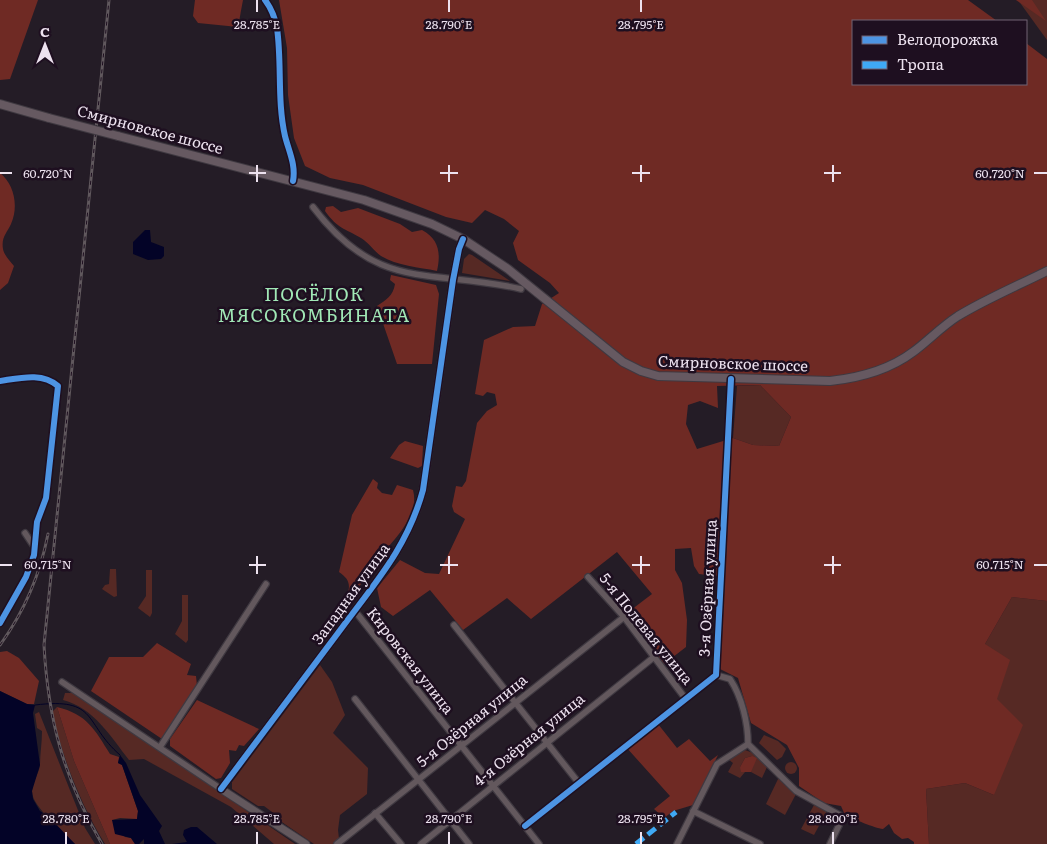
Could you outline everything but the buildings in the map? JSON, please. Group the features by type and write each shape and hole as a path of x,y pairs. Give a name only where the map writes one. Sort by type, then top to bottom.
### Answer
{"main road":[{"name":"Смирновское шоссе","path":"0,104 293,181 393,210 432,224 464,240 508,268 602,346 641,372 658,376 830,381 851,379 872,372 912,353 946,324 960,315 1047,271"}],"street":[{"path":"265,0 272,11 277,28 282,110 285,135 294,164 293,181"},
{"path":"313,207 342,240 368,258 389,268 413,275 504,285 522,289"},
{"name":"Западная улица","path":"221,789 355,611 405,541 418,512 423,490 453,280 459,249 464,240"},
{"path":"0,381 39,377 51,380 58,386 46,498 37,522 33,545 34,555 26,577 0,623"},
{"name":"3-я Озёрная улица","path":"525,826 578,782 716,675 731,379"},
{"path":"24,533 33,545"},
{"name":"5-я Полевая улица","path":"588,577 624,617 685,698"},
{"path":"160,747 266,584"},
{"name":"Кировская улица","path":"355,611 461,747 540,844"},
{"name":"5-я Озёрная улица","path":"337,844 624,617"},
{"path":"454,625 578,782"},
{"name":"4-я Озёрная улица","path":"420,844 654,657"},
{"name":"5-я Полевая улица","path":"716,675 730,679 736,687 748,728 748,744"},
{"path":"62,682 306,844"},
{"path":"355,699 469,844"},
{"path":"677,844 717,764 748,744 796,792 843,817 830,844"},
{"path":"693,812 760,844"},
{"path":"375,813 401,844"}],"shaded area":[{"path":"0,0 38,0 10,79 0,80"},
{"path":"195,0 243,0 238,27 198,23 193,16"},
{"path":"279,0 968,0 996,20 852,20 852,85 1027,85 1027,44 1047,59 1047,601 1012,597 985,644 1010,660 997,699 1023,725 994,795 965,783 926,789 929,844 914,844 908,838 902,839 894,833 889,824 883,829 859,821 845,815 841,806 824,803 799,786 799,768 787,745 751,723 738,678 720,669 724,577 699,574 694,566 691,548 675,549 675,570 682,583 687,620 686,647 664,664 650,650 653,640 631,610 652,594 617,552 531,619 507,598 463,630 430,590 393,616 381,607 377,588 400,560 425,573 439,574 465,519 454,512 452,506 456,486 462,487 466,481 477,423 487,411 497,405 495,394 487,392 483,396 475,394 484,340 513,327 535,326 542,304 559,293 550,283 518,260 513,243 519,231 504,219 485,210 472,223 446,217 363,185 330,178 305,166 294,138 288,95 287,48","holes":["760,385 791,417 779,446 753,445 733,438 697,449 686,424 688,405 700,401 718,408 717,386"]},
{"path":"1016,0 1032,0 1046,21"},
{"path":"1018,0 1047,0 1047,40"},
{"path":"0,173 12,189 15,210 3,245 7,258 14,266 8,283 0,290"},
{"path":"333,206 341,212 358,208 400,224 412,232 422,230 432,238 437,247 439,258 437,271 401,264 381,256 364,240 334,221 325,211 326,207"},
{"path":"469,254 510,281 462,273 464,259"},
{"path":"391,275 436,285 439,294 432,364 397,364 377,306 393,292 395,284 390,280"},
{"path":"760,385 791,417 779,446 753,445 733,438 737,386"},
{"path":"405,441 423,446 422,466 418,468 390,458 399,445"},
{"path":"373,479 378,483 377,488 382,493 392,495 397,485 413,490 414,501 412,511 401,531 372,567 351,600 347,596 348,582 339,572 352,515"},
{"path":"110,569 116,569 117,596 114,597 102,589 105,585 109,584"},
{"path":"146,570 152,570 152,613 150,617 138,608 146,596"},
{"path":"182,595 188,595 188,640 186,643 175,634 182,621"},
{"path":"1012,597 1047,601 1047,844 929,844 926,789 965,783 994,795 997,699 985,644"},
{"path":"157,643 191,664 187,675 196,676 197,686 162,739 91,691 109,657 143,657"},
{"path":"7,651 19,658 39,681 34,704 27,704 0,691 0,652"},
{"path":"320,665 332,682 345,715 333,733 368,768 367,794 340,815 339,839 333,844 314,844 273,816 272,812 264,806 258,806 232,789 232,782"},
{"path":"65,693 75,693 295,844 274,844 231,807 144,759 129,760 93,716 74,704 63,700"},
{"path":"197,700 259,729 244,746 239,745 236,751 229,750 230,763 221,778 216,779 170,746 170,739"},
{"path":"57,707 74,761 110,844 105,844 73,780 61,747 52,712"},
{"path":"57,707 76,714 83,719 95,730 110,754 119,757 118,763 122,765 138,811 137,819 120,818 112,820 125,837 131,838 135,844 110,844 74,761"},
{"path":"39,712 85,828 95,844 75,844 49,819 33,797 32,788 40,765 42,731 37,728 35,714"},
{"path":"658,724 677,748 689,739 710,761 718,755 693,805 673,811 664,818 654,809 670,796 626,747"},
{"path":"764,735 778,741 786,749 782,757 777,760 759,743"},
{"path":"745,750 753,753 767,767 762,778 751,772 752,756 745,758 740,767 745,772 740,778 728,772 733,763 728,759"},
{"path":"752,756 757,758 751,772 741,772 740,767 745,758"},
{"path":"791,762 797,768 791,774 785,768"},
{"path":"779,777 796,794 785,815 766,804"},
{"path":"814,805 827,811 814,835 801,829"}],"water":[{"path":"145,230 150,230 151,242 164,247 164,256 161,259 148,260 133,254 133,242"},
{"path":"0,691 27,704 35,705 33,713 40,765 32,791 33,799 40,811 50,818 75,844 0,844"},
{"path":"120,755 126,763 140,795 162,826 159,831 165,844 144,844 144,839 139,844 135,844 131,838 115,834 112,820 137,819 138,811 122,765 118,763"},
{"path":"197,827 217,844 172,844 187,842 183,835 184,830"}],"waterway":[{"path":"35,705 70,705 80,709 88,715 108,743 120,755"}],"railway":[{"path":"102,844 77,796 60,748 49,699 44,645 109,0"},
{"path":"0,645 24,606 36,578 48,534"}],"marked path":[{"path":"636,844 676,812"}],"cycle path":[{"path":"265,0 277,28 281,109 285,136 293,164 293,181"},
{"path":"221,789 388,566 408,530 423,490 453,280 459,249 463,239"},
{"path":"0,381 38,377 58,386 46,498 37,522 34,555 26,577 0,623"},
{"path":"525,826 716,675 731,379"}],"district":[{"name":"ПОСЁЛОК МЯСОКОМБИНАТА","path":"314,305"}]}
